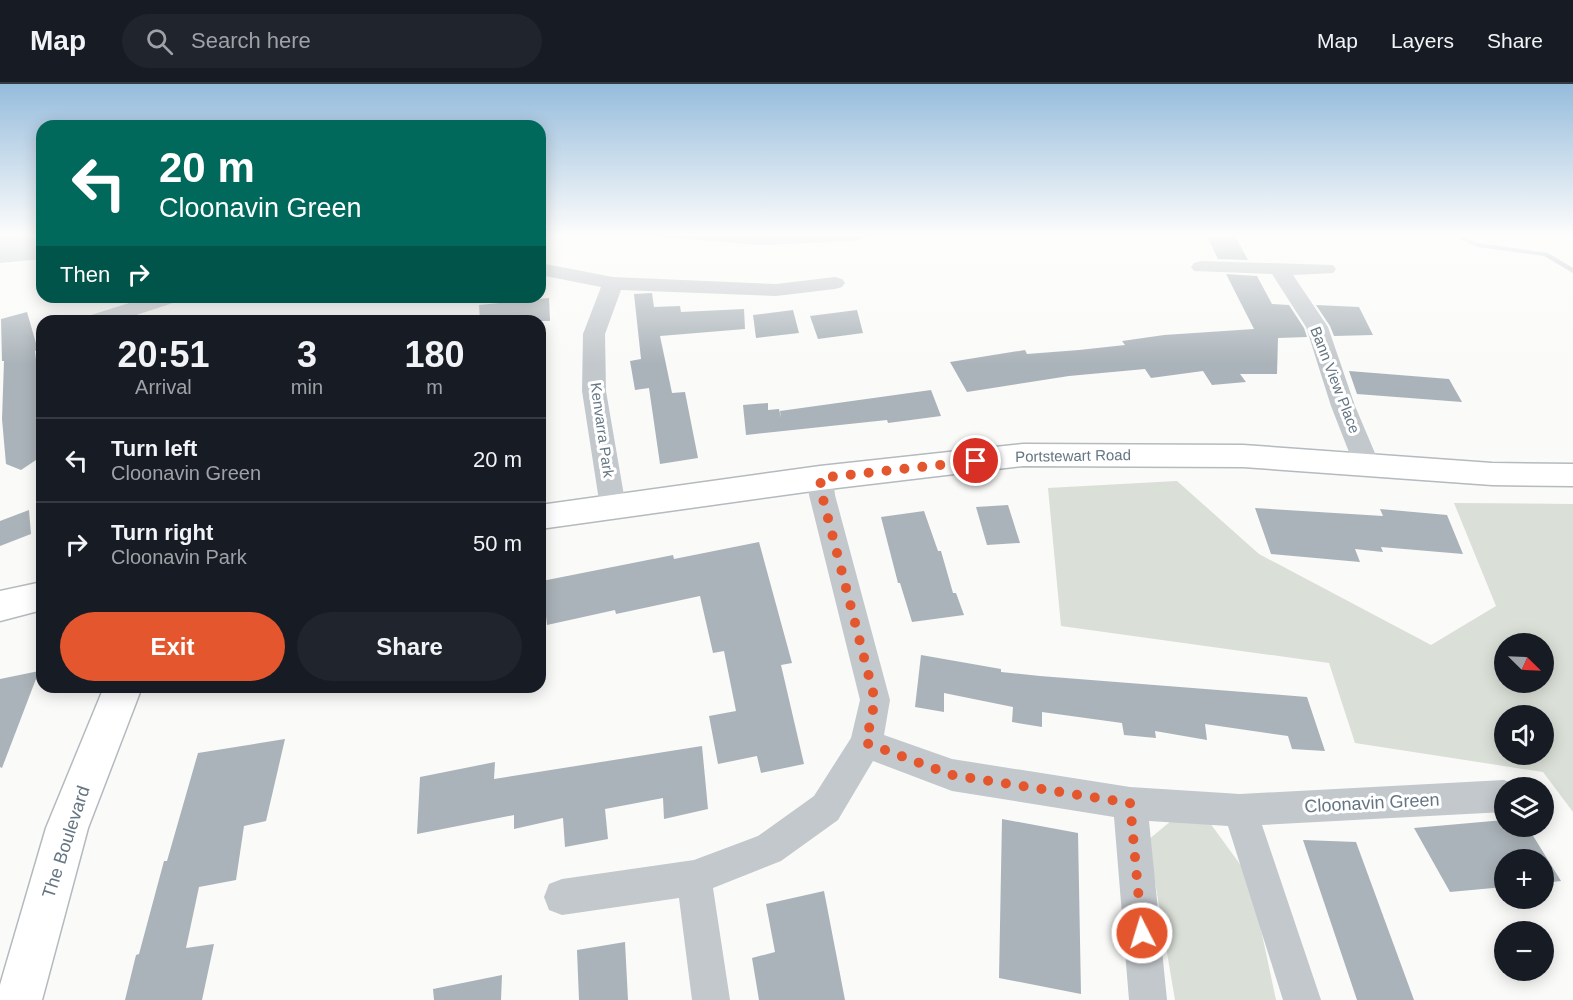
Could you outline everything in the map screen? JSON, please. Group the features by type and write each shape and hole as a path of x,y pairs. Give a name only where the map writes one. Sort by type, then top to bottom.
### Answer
{"main road":[{"name":"Portstewart Road","path":"546,515 820,478 1023,455 1243,456 1492,474 1573,475"},
{"path":"0,606 36,597"},
{"name":"The Boulevard","path":"19,1000 67,828 121,693"}],"street":[{"path":"591,279 613,283 776,290 834,283"},
{"name":"Bann View Place","path":"1285,279 1317,327 1343,406 1367,465"},
{"name":"Kenvarra Park","path":"613,283 594,334 594,379 613,507"},
{"path":"114,315 151,303"},
{"path":"562,897 694,878 769,849 826,808 866,743 875,700 822,495 820,478"},
{"name":"Cloonavin Green","path":"866,743 952,775 1130,803 1240,810 1494,797"},
{"path":"1130,803 1148,1000"},
{"path":"1240,810 1302,1000"},
{"path":"694,878 711,1000"}],"shaded area":[{"path":"1177,481 1259,554 1431,645 1496,606 1454,503 1573,504 1573,812 1554,787 1554,777 1547,777 1543,772 1498,765 1554,765 1554,705 1494,705 1494,764 1355,743 1329,663 1061,626 1048,488"},
{"path":"1177,816 1210,823 1250,878 1276,1000 1175,1000 1148,840"}],"building":[{"path":"1228,279 1258,279 1272,304 1289,305 1307,337 1278,338 1277,374 1240,374 1246,382 1212,385 1203,371 1151,378 1145,369 1069,376 967,392 950,362 1025,350 1027,354 1079,350 1125,345 1122,341 1164,335 1254,329"},
{"path":"652,293 654,307 680,306 681,312 744,309 745,329 660,336 672,393 685,392 698,458 660,464 649,388 635,390 630,361 641,359 634,294"},
{"path":"546,298 549,298 550,321 546,321 546,315 480,315 479,305 546,303"},
{"path":"1316,305 1359,307 1373,335 1334,336"},
{"path":"793,310 799,333 756,338 753,315"},
{"path":"857,310 863,333 818,339 810,316"},
{"path":"27,312 36,343 36,460 21,470 6,464 2,419 4,361 2,361 1,319"},
{"path":"1349,371 1449,379 1462,402 1357,394"},
{"path":"931,390 941,416 888,423 887,420 746,435 743,405 768,403 768,410 779,409 781,418 780,411"},
{"path":"1008,505 1020,543 987,545 976,507"},
{"path":"1255,508 1383,516 1380,509 1447,515 1463,554 1381,547 1383,552 1355,549 1360,562 1271,554"},
{"path":"29,510 31,534 0,546 0,521"},
{"path":"924,511 938,551 941,551 953,593 956,593 964,615 912,622 900,583 898,583 881,517"},
{"path":"759,542 792,663 781,665 804,764 761,773 757,756 718,764 709,716 736,711 724,651 713,653 700,596 616,614 615,610 547,625 546,580 673,555 674,559"},
{"path":"921,655 1001,669 1001,672 1307,697 1325,751 1292,749 1288,736 1205,724 1207,740 1155,731 1156,738 1124,735 1122,723 1042,712 1042,727 1012,722 1013,707 944,693 944,712 915,707"},
{"path":"36,672 36,679 2,768 0,767 0,679"},
{"path":"285,739 266,821 244,826 236,880 199,887 186,948 214,944 202,1000 125,1000 136,955 139,954 164,861 167,861 198,753"},
{"path":"702,746 708,809 664,819 663,798 605,809 608,839 565,847 563,818 514,829 514,815 417,834 420,777 495,762 494,779"},
{"path":"1002,819 1078,833 1081,994 999,978"},
{"path":"1494,821 1494,837 1534,837 1541,849 1494,849 1494,888 1450,892 1414,828"},
{"path":"1303,840 1356,842 1414,1000 1357,1000"},
{"path":"1554,870 1561,881 1554,882"},
{"path":"824,891 845,1000 759,1000 752,958 775,952 766,904"},
{"path":"625,942 628,1000 579,1000 577,950"},
{"path":"502,975 501,1000 434,1000 433,989"}],"route":[{"path":"976,461 820,478 822,495 875,700 866,743 952,775 1130,803 1142,933"}]}
